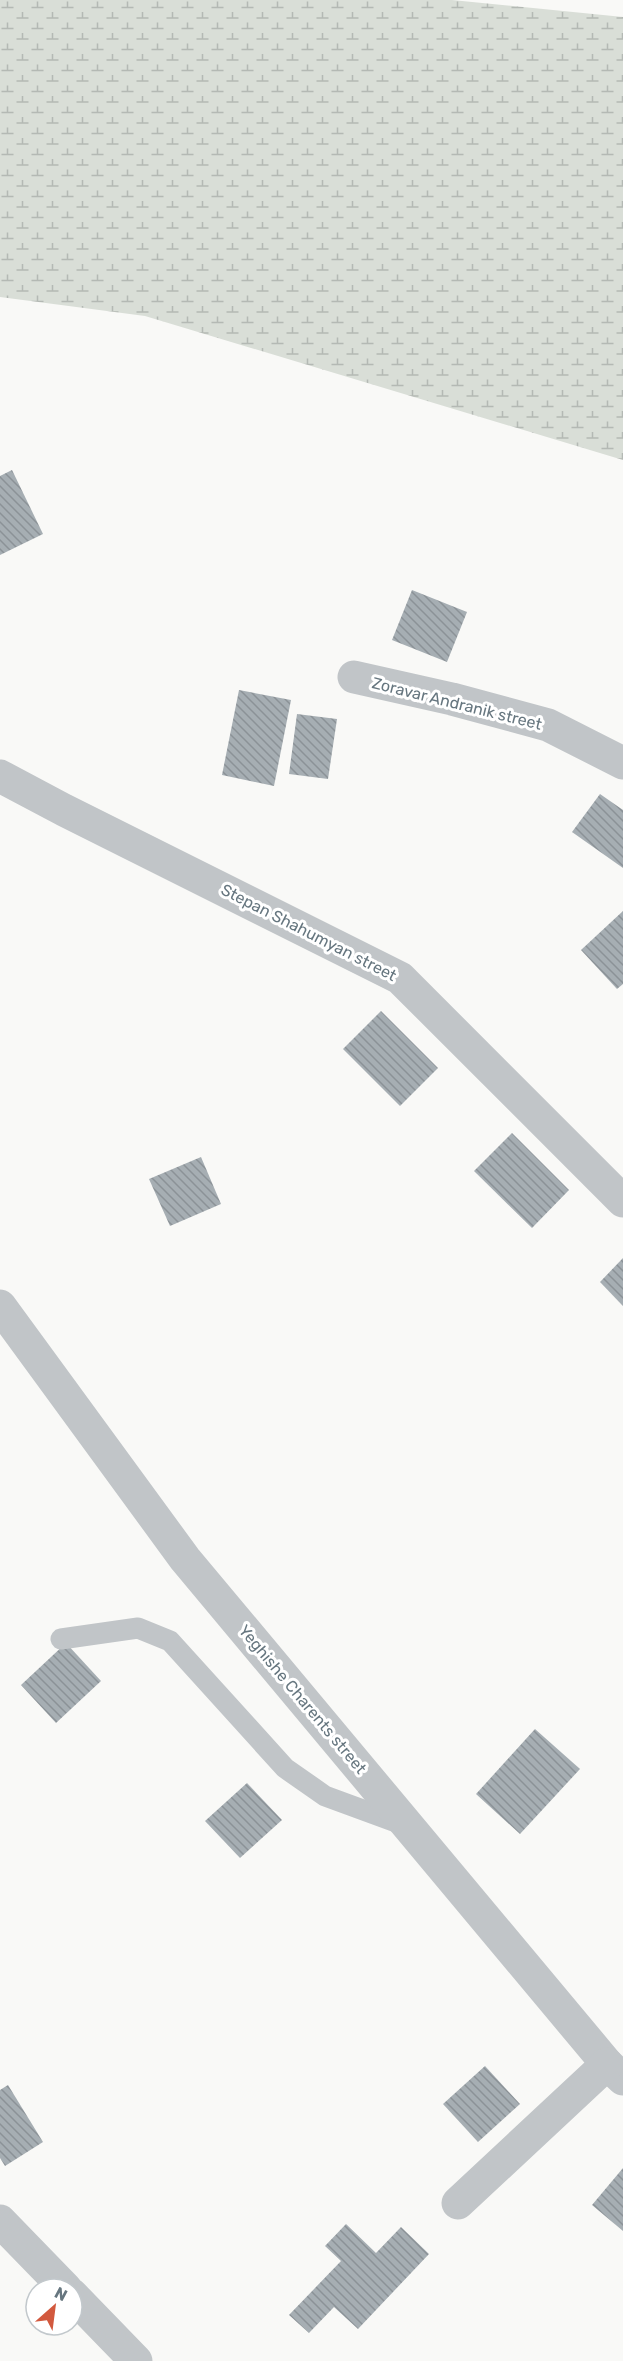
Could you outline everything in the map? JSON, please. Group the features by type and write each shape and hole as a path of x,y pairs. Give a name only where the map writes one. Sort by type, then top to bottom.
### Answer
{"street":[{"name":"Zoravar Andranik street","path":"354,677 452,699 548,725 623,763"},
{"name":"Stepan Shahumyan street","path":"0,776 400,978 623,1201"},
{"name":"Yeghishe Charents street","path":"0,1306 185,1558 615,2071"},
{"path":"458,2203 615,2071"},
{"path":"0,2221 54,2277"},
{"path":"84,2307 136,2361"}],"lane":[{"path":"61,1639 138,1628 170,1641 285,1768 325,1796 410,1828"}],"green space":[{"path":"0,0 452,0 623,17 623,460 145,316 0,297"}],"building":[{"path":"12,470 43,534 0,555 0,476"},
{"path":"412,590 467,612 447,662 392,640"},
{"path":"239,690 291,700 274,786 222,775"},
{"path":"297,714 337,719 328,779 289,774"},
{"path":"600,794 623,810 623,868 572,832"},
{"path":"623,911 623,984 617,989 581,950"},
{"path":"381,1011 438,1068 400,1106 343,1049"},
{"path":"512,1133 569,1190 532,1228 474,1171"},
{"path":"201,1157 221,1204 170,1226 149,1179"},
{"path":"623,1258 623,1306 600,1282"},
{"path":"66,1643 101,1681 56,1723 21,1685"},
{"path":"535,1729 580,1769 520,1834 476,1794"},
{"path":"247,1783 282,1820 240,1858 205,1821"},
{"path":"485,2066 520,2104 478,2142 443,2104"},
{"path":"8,2085 43,2142 5,2166 0,2158 0,2090"},
{"path":"623,2168 623,2231 592,2205"},
{"path":"346,2224 376,2253 401,2227 429,2254 358,2329 334,2307 309,2333 289,2315 341,2261 325,2246"}]}
